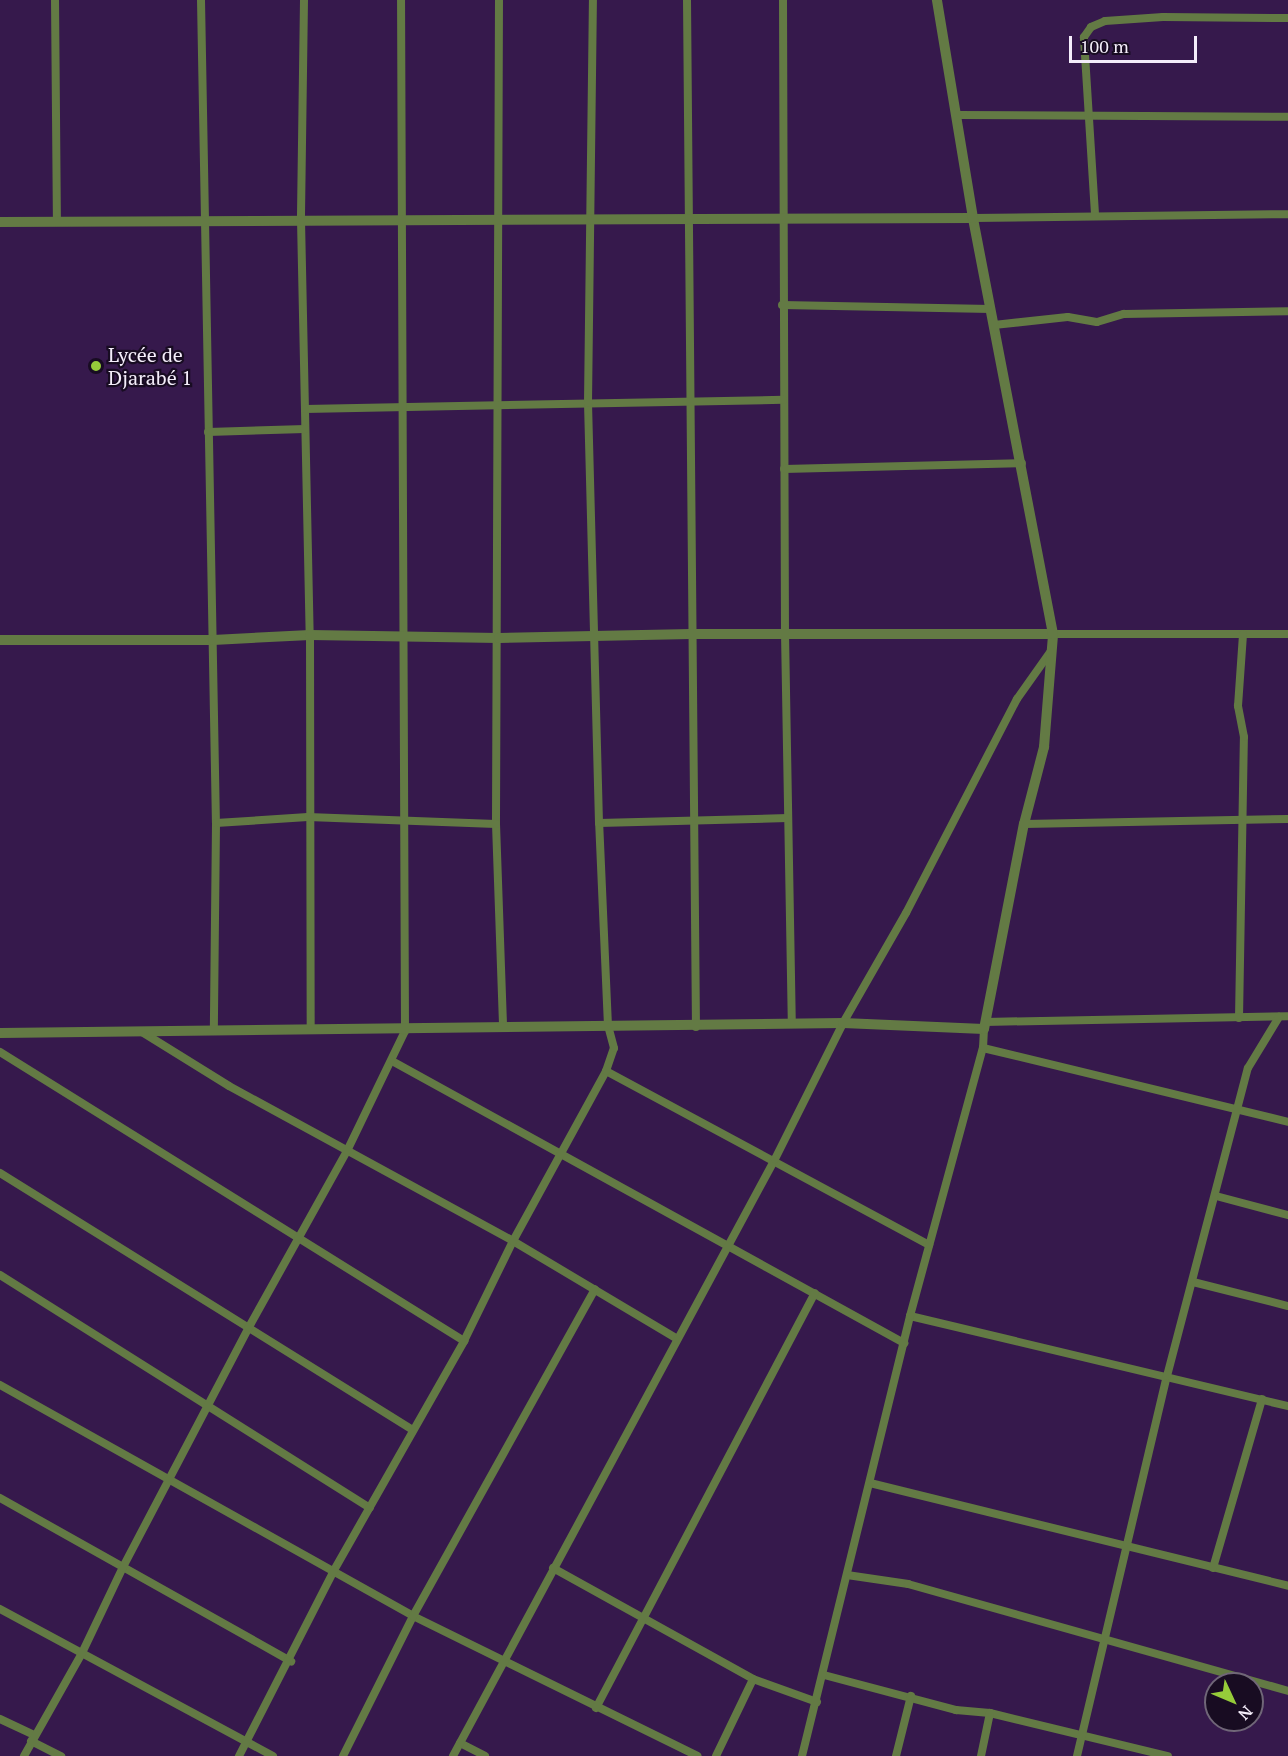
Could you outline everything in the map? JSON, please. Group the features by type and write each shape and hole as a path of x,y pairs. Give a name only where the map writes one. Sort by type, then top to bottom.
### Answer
{"street":[{"path":"55,0 57,222"},
{"path":"201,0 207,221 208,432 216,823 214,1031"},
{"path":"304,0 301,220 310,635 308,817 311,1028"},
{"path":"24,1756 82,1653 123,1567 171,1481 249,1328 347,1151 405,1031 402,822 405,637 399,219 401,0"},
{"path":"499,0 496,218 499,638 496,824 503,1028"},
{"path":"239,1756 291,1661 333,1572 464,1341 513,1241 606,1071 614,1048 608,1026 592,636 588,403 593,218 592,0"},
{"path":"687,0 688,399 696,1027"},
{"path":"783,0 782,305 792,1024"},
{"path":"802,1756 824,1675 910,1316 983,1048 985,1025 1024,824 1044,747 1052,650 1053,634 974,218 959,116 937,0"},
{"path":"1095,214 1084,36 1091,27 1105,21 1164,17 1288,18"},
{"path":"959,116 1087,113 1288,117"},
{"path":"0,222 689,217 974,218 1095,214 1288,214"},
{"path":"782,305 991,309"},
{"path":"994,325 1068,317 1097,322 1124,315 1288,311"},
{"path":"305,409 688,399 783,400"},
{"path":"208,432 305,429"},
{"path":"784,469 1022,463"},
{"path":"0,640 213,640 310,635 499,638 785,633 1288,634"},
{"path":"1239,1018 1244,737 1238,706 1243,634"},
{"path":"453,1756 727,1243 775,1159 843,1023 902,922 1017,699 1052,650"},
{"path":"216,823 308,817 496,824"},
{"path":"1024,824 1243,817 1288,819"},
{"path":"599,823 788,818"},
{"path":"0,1033 311,1028 405,1031 843,1023 985,1025 1283,1016"},
{"path":"1077,1756 1167,1376 1238,1108 1256,1051 1283,1016"},
{"path":"142,1032 347,1151 513,1241 676,1338"},
{"path":"983,1048 1238,1108 1288,1122"},
{"path":"0,1052 299,1236 464,1341"},
{"path":"392,1061 561,1151 904,1343"},
{"path":"606,1071 775,1159 929,1245"},
{"path":"0,1173 413,1430"},
{"path":"1216,1196 1288,1215"},
{"path":"0,1275 370,1508"},
{"path":"1193,1282 1288,1306"},
{"path":"343,1756 413,1616 595,1289"},
{"path":"596,1708 815,1293"},
{"path":"910,1316 1288,1406"},
{"path":"0,1385 413,1616 697,1756"},
{"path":"1213,1568 1262,1399"},
{"path":"870,1483 1288,1586"},
{"path":"0,1498 291,1661"},
{"path":"553,1568 753,1679 817,1702"},
{"path":"847,1575 908,1584 1288,1691"},
{"path":"0,1609 273,1756"},
{"path":"824,1675 911,1696 956,1710 990,1713 1168,1756"},
{"path":"716,1756 753,1679"},
{"path":"896,1756 911,1696"},
{"path":"981,1756 990,1713"},
{"path":"0,1719 61,1756"},
{"path":"460,1743 485,1756"}],"place":[{"name":"Lycée de Djarabé 1","path":"96,366"}]}
